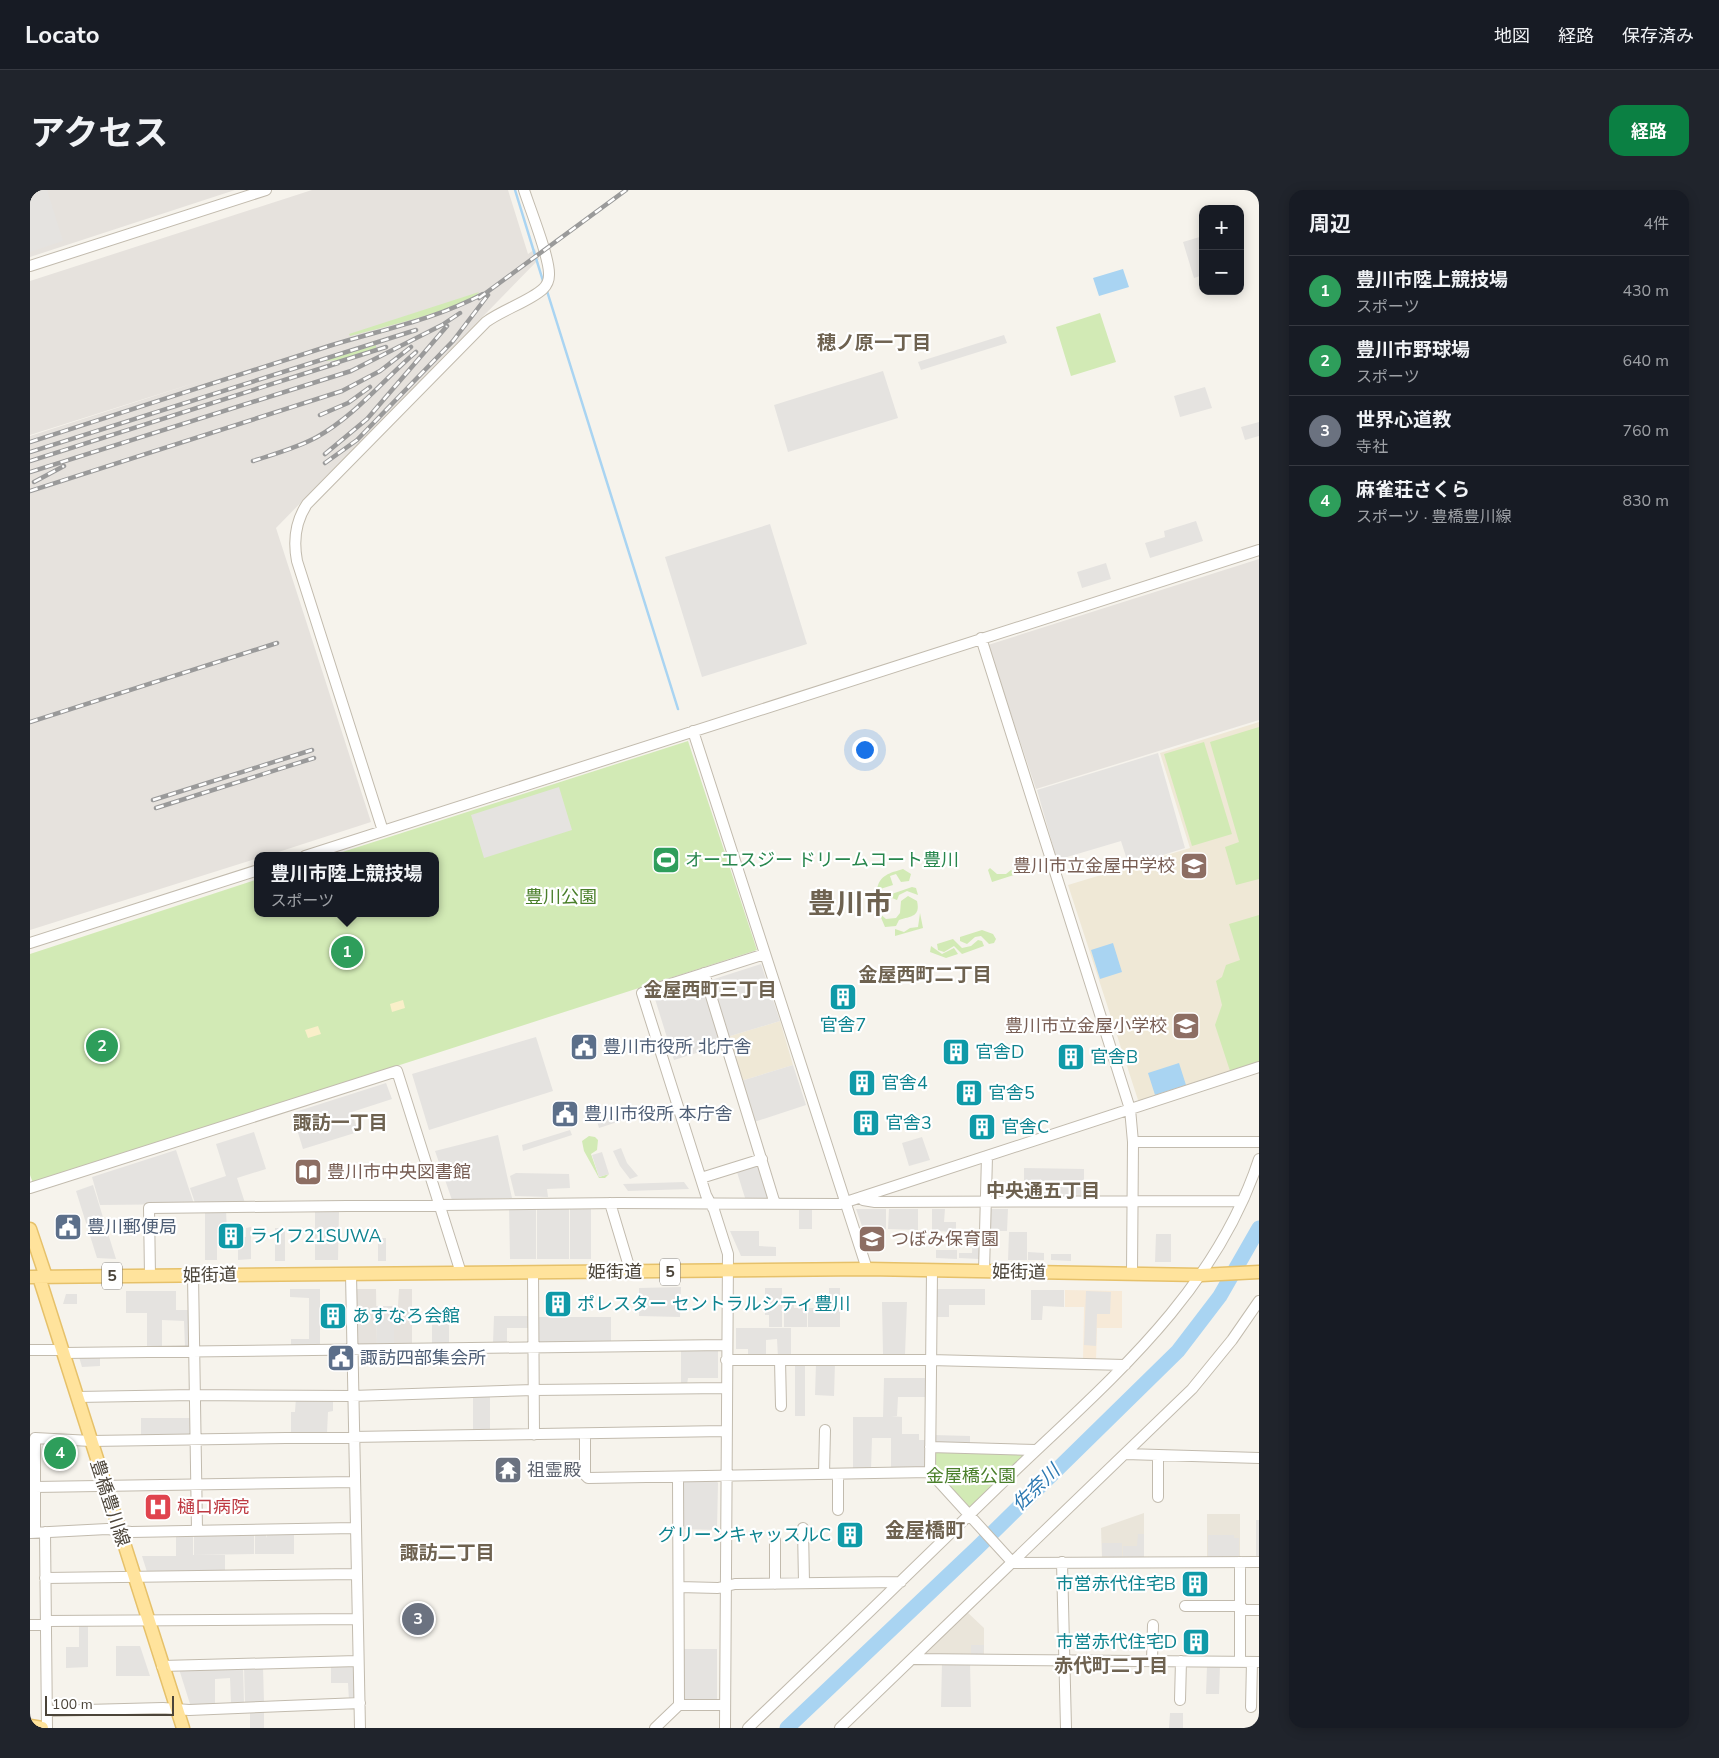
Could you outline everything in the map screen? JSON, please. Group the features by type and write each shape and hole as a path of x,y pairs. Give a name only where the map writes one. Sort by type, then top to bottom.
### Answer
{"main road":[{"name":"豊橋豊川線","path":"30,1229 38,1277 183,1728"},
{"name":"姫街道","path":"38,1277 630,1273 867,1269 1201,1275 1259,1272"},
{"path":"30,1726 42,1728"}],"street":[{"path":"30,266 266,190"},
{"path":"383,831 297,561 294,546 295,528 307,504 486,322 543,289 548,281 548,264 524,190"},
{"path":"317,852 1259,550"},
{"path":"981,638 1130,1109 1133,1142 1132,1273"},
{"path":"693,731 867,1269"},
{"path":"30,943 254,871"},
{"path":"725,1728 725,1431 728,1254 701,1178 642,993 765,954"},
{"path":"704,973 775,1204"},
{"path":"150,1276 149,1208 846,1202 1259,1067"},
{"path":"30,1188 398,1071 461,1273"},
{"path":"1133,1142 1259,1142"},
{"path":"984,1271 987,1156"},
{"path":"701,1178 762,1159"},
{"path":"748,1728 901,1582 973,1519 1036,1450 1125,1365 1172,1315 1201,1275 1242,1201 1259,1159"},
{"path":"861,1197 863,1200 875,1202 1242,1201"},
{"path":"610,1203 630,1273"},
{"path":"932,1271 930,1472 1013,1563 1259,1562"},
{"path":"533,1273 534,1435"},
{"path":"351,1274 360,1728"},
{"path":"193,1276 197,1530"},
{"path":"840,1728 1013,1563 1204,1375 1259,1301"},
{"path":"30,1350 194,1352 726,1345"},
{"path":"726,1360 930,1360 1125,1365"},
{"path":"780,1360 780,1406"},
{"path":"77,1397 194,1395 352,1396 534,1390 726,1388"},
{"path":"824,1474 825,1430"},
{"path":"47,1728 45,1578 36,1532 35,1438 91,1441 725,1431"},
{"path":"585,1434 585,1475 588,1478 930,1472"},
{"path":"930,1447 1036,1450"},
{"path":"1125,1454 1259,1458"},
{"path":"1158,1455 1158,1497"},
{"path":"838,1474 838,1510"},
{"path":"678,1477 680,1705"},
{"path":"35,1487 354,1482"},
{"path":"36,1532 107,1529 119,1531 355,1528"},
{"path":"803,1528 804,1584"},
{"path":"775,1540 775,1584"},
{"path":"1062,1562 1066,1728"},
{"path":"1240,1562 1240,1662"},
{"path":"45,1578 356,1574"},
{"path":"678,1586 901,1582"},
{"path":"1185,1606 1259,1610"},
{"path":"30,1624 148,1620 357,1619"},
{"path":"1152,1661 1153,1625"},
{"path":"914,1659 1256,1662 1251,1707"},
{"path":"162,1666 358,1661"},
{"path":"1180,1700 1181,1661"},
{"path":"47,1711 360,1703"},
{"path":"655,1728 680,1705 725,1705"}],"shaded area":[{"path":"30,190 235,190 30,257"},
{"path":"30,190 47,190 63,241 30,252"},
{"path":"312,190 508,190 528,254 535,249 539,259 276,528 371,822 278,852 254,852 254,859 30,930 30,436 207,379 30,435 30,281"},
{"path":"1199,237 1199,276 1194,278 1183,242"},
{"path":"1004,335 1007,343 921,370 918,362"},
{"path":"883,371 898,418 788,452 774,405"},
{"path":"1205,387 1212,408 1180,417 1174,396"},
{"path":"1259,422 1259,436 1245,440 1241,427"},
{"path":"1196,521 1203,541 1150,558 1145,543 1165,537 1164,531"},
{"path":"770,524 807,644 702,677 665,557"},
{"path":"1259,559 1259,720 1036,789 988,645"},
{"path":"1106,563 1111,579 1082,588 1077,572"},
{"path":"1259,722 1259,1066 1140,1106 1068,885 1190,848 1160,753"},
{"path":"1158,753 1185,848 1129,866 1121,841 1057,860 1037,790"},
{"path":"559,787 572,830 484,858 471,815"},
{"path":"761,964 780,1021 727,1037 711,980"},
{"path":"700,982 722,1045 674,1060 655,999 657,996"},
{"path":"780,1021 793,1065 741,1081 727,1037"},
{"path":"536,1037 553,1091 429,1130 412,1074"},
{"path":"793,1065 806,1105 754,1122 741,1081"},
{"path":"386,1083 392,1099 352,1112 358,1132 303,1149 292,1113"},
{"path":"640,1108 642,1114 599,1128 597,1121"},
{"path":"570,1130 572,1135 523,1151 522,1145"},
{"path":"254,1132 266,1169 237,1178 245,1203 195,1203 190,1188 226,1176 216,1144"},
{"path":"498,1135 512,1198 452,1200 435,1151"},
{"path":"922,1137 930,1160 909,1166 902,1143"},
{"path":"621,1148 627,1163 638,1176 630,1179 620,1166 613,1151"},
{"path":"176,1150 194,1204 100,1205 92,1177"},
{"path":"602,1152 609,1174 599,1177 592,1155"},
{"path":"759,1162 771,1200 746,1201 736,1169"},
{"path":"1024,1168 1084,1169 1084,1195 1024,1194"},
{"path":"516,1173 569,1174 570,1188 547,1189 548,1197 515,1196 510,1176"},
{"path":"684,1182 689,1189 628,1191 623,1184"},
{"path":"93,1185 116,1259 97,1258 76,1191"},
{"path":"509,1206 536,1206 536,1259 510,1259"},
{"path":"537,1206 569,1206 569,1259 537,1259"},
{"path":"570,1206 591,1206 591,1259 570,1259"},
{"path":"856,1209 886,1209 886,1229 863,1229"},
{"path":"889,1209 918,1209 918,1230 888,1229"},
{"path":"932,1209 945,1209 944,1222 956,1222 956,1232 932,1231"},
{"path":"991,1209 1008,1209 1007,1231 991,1231"},
{"path":"205,1210 226,1210 227,1233 217,1233 217,1260 205,1260"},
{"path":"799,1210 812,1210 812,1229 799,1229"},
{"path":"315,1212 339,1212 338,1260 315,1260"},
{"path":"251,1227 251,1259 238,1260 238,1237 246,1237 246,1228"},
{"path":"275,1228 285,1228 285,1261 275,1261"},
{"path":"730,1231 759,1231 759,1246 776,1247 776,1256 741,1256"},
{"path":"1009,1232 1027,1232 1027,1260 1008,1260"},
{"path":"1156,1234 1171,1234 1171,1262 1155,1262"},
{"path":"973,1236 980,1236 979,1259 959,1258 959,1253 972,1253"},
{"path":"378,1238 386,1238 386,1261 378,1261"},
{"path":"936,1250 957,1250 957,1259 936,1258"},
{"path":"1028,1252 1044,1253 1044,1260 1028,1260"},
{"path":"1051,1254 1071,1254 1071,1261 1051,1260"},
{"path":"681,1287 680,1317 639,1316 639,1288"},
{"path":"765,1288 782,1288 782,1327 769,1327 769,1315 765,1315"},
{"path":"829,1288 840,1288 840,1327 808,1327 808,1308 829,1308"},
{"path":"290,1289 320,1289 320,1346 291,1346 291,1339 309,1339 309,1298 290,1297"},
{"path":"355,1289 376,1289 377,1345 355,1345"},
{"path":"399,1289 412,1289 412,1345 394,1345 394,1306 398,1306"},
{"path":"937,1289 985,1289 985,1305 949,1305 949,1317 937,1317"},
{"path":"1031,1290 1064,1290 1064,1307 1043,1306 1042,1320 1031,1320"},
{"path":"1065,1290 1122,1291 1122,1328 1097,1328 1096,1361 1083,1361 1084,1307 1065,1307"},
{"path":"126,1291 176,1291 176,1310 190,1310 190,1345 185,1348 184,1321 162,1320 162,1348 147,1348 147,1313 126,1313"},
{"path":"1086,1291 1111,1292 1110,1314 1097,1314 1096,1346 1084,1345"},
{"path":"66,1294 77,1294 77,1304 63,1304"},
{"path":"784,1296 793,1296 794,1308 807,1308 807,1327 784,1327"},
{"path":"882,1302 907,1302 905,1355 883,1354"},
{"path":"376,1306 394,1306 394,1345 377,1345"},
{"path":"494,1316 528,1316 528,1328 507,1328 507,1343 493,1343"},
{"path":"538,1317 611,1317 611,1343 538,1343"},
{"path":"449,1322 449,1344 432,1344 432,1323"},
{"path":"736,1328 791,1328 791,1358 778,1358 777,1339 766,1340 766,1358 748,1358 748,1349 736,1349"},
{"path":"681,1349 716,1349 718,1351 718,1378 688,1378 687,1385 681,1385"},
{"path":"79,1357 100,1357 100,1366 82,1367"},
{"path":"816,1363 835,1363 834,1396 815,1395"},
{"path":"795,1364 805,1364 805,1416 795,1416"},
{"path":"884,1378 926,1378 926,1397 898,1397 897,1416 891,1416 902,1417 902,1434 919,1434 919,1440 926,1440 926,1467 922,1469 891,1470 891,1438 872,1438 871,1470 853,1470 853,1417 883,1417"},
{"path":"473,1394 490,1394 490,1431 473,1431"},
{"path":"296,1397 333,1397 333,1411 328,1412 327,1433 291,1434 291,1412 295,1412"},
{"path":"141,1418 190,1418 190,1435 141,1435"},
{"path":"933,1435 970,1436 970,1444 936,1444"},
{"path":"686,1480 716,1480 718,1483 717,1530 681,1529 682,1483"},
{"path":"1144,1513 1144,1559 1102,1559 1101,1528"},
{"path":"1207,1514 1240,1514 1240,1559 1207,1559"},
{"path":"1256,1520 1259,1520 1259,1558 1256,1558"},
{"path":"1138,1534 1144,1534 1144,1558 1123,1558 1123,1546 1137,1546"},
{"path":"254,1535 254,1554 194,1555 194,1536"},
{"path":"255,1535 266,1535 266,1538 267,1535 294,1535 294,1554 255,1554"},
{"path":"1208,1535 1234,1535 1234,1538 1239,1538 1239,1556 1232,1556 1232,1559 1208,1559"},
{"path":"176,1536 193,1536 193,1555 225,1555 225,1572 147,1572 142,1556 176,1556"},
{"path":"1102,1543 1122,1543 1122,1558 1102,1556"},
{"path":"966,1611 984,1628 984,1656 926,1655 925,1652"},
{"path":"79,1626 88,1626 88,1667 66,1668 66,1647 79,1647"},
{"path":"971,1645 984,1645 983,1656 971,1655"},
{"path":"116,1646 140,1646 150,1676 116,1676"},
{"path":"683,1649 717,1649 717,1700 715,1702 684,1701 682,1697"},
{"path":"942,1662 970,1663 971,1707 941,1707"},
{"path":"356,1664 356,1701 349,1701 348,1683 331,1683 331,1665"},
{"path":"1207,1666 1220,1666 1219,1694 1206,1694"},
{"path":"243,1667 244,1703 231,1703 230,1678 215,1679 215,1704 190,1704 179,1669"},
{"path":"244,1667 263,1667 264,1702 245,1703"},
{"path":"250,1712 264,1712 264,1728 250,1728"},
{"path":"1170,1713 1183,1713 1183,1728 1169,1728"}],"green space":[{"path":"479,292 472,298 440,311 350,336 349,334"},
{"path":"1100,313 1116,362 1071,376 1056,327"},
{"path":"376,345 376,348 341,360 322,361"},
{"path":"1259,727 1259,879 1236,885 1225,847 1239,842 1210,742"},
{"name":"豊川公園","path":"688,741 757,950 33,1183 30,1175 30,954 254,880 254,917 439,917 439,852 342,852"},
{"path":"1204,742 1232,834 1192,846 1164,754"},
{"path":"990,868 997,874 1006,874 1011,870 1017,874 992,882 988,870"},
{"path":"903,869 911,874 909,881 901,882 896,874 890,876 893,885 877,890 883,878 890,873"},
{"path":"912,887 916,888 918,895 907,891 899,895 897,900 892,898 885,899 878,909 877,902 880,898"},
{"path":"908,896 917,901 916,913 899,920 896,926 885,927 879,913 886,919 896,918 900,913 901,901"},
{"path":"920,913 923,928 895,936 895,929 904,932 910,928 918,927"},
{"path":"1259,915 1259,1062 1230,1071 1215,1025 1222,1005 1216,981 1222,977 1226,965 1240,960 1229,924"},
{"path":"982,930 993,934 996,939 994,943 989,944 981,936 975,937 967,944 960,941 960,937"},
{"path":"953,939 962,948 971,946 978,940 982,941 984,946 962,954 954,946 944,952 938,950 937,944"},
{"path":"931,946 942,954 954,948 958,954 946,958 930,952"},
{"path":"589,1136 595,1137 598,1140 597,1150 591,1154 599,1177 609,1174 605,1178 599,1178 584,1151 582,1141"},
{"name":"金屋橋公園","path":"936,1451 1023,1454 1024,1457 972,1507 968,1508 934,1472 934,1453"}],"sand":[{"path":"403,1000 405,1008 392,1012 390,1004"},
{"path":"318,1026 321,1034 308,1038 305,1030"}],"water":[{"path":"1123,269 1129,287 1099,296 1093,278"},
{"path":"1113,943 1122,972 1100,979 1091,950"},
{"path":"1179,1063 1186,1085 1155,1095 1148,1073"}],"waterway":[{"path":"515,190 543,281"},
{"path":"547,291 678,709"},
{"name":"佐奈川","path":"787,1728 977,1548 1178,1351 1220,1296 1259,1228"}],"railway":[{"path":"479,298 626,190"},
{"path":"30,442 329,346 426,318 483,294"},
{"path":"325,463 357,440 453,341 488,295"},
{"path":"30,472 351,371 442,325 460,313"},
{"path":"325,454 367,419 447,326"},
{"path":"30,452 416,330"},
{"path":"332,364 386,347"},
{"path":"30,491 342,391 380,371 411,347"},
{"path":"253,461 302,444 331,428 357,408 416,352"},
{"path":"30,461 338,363"},
{"path":"320,415 348,403 370,387"},
{"path":"34,482 64,466"},
{"path":"30,722 277,643"},
{"path":"153,800 312,750"},
{"path":"156,808 314,758"}],"place":[{"name":"オーエスジー ドリームコート豊川","path":"666,860"},
{"name":"豊川市立金屋中学校","path":"1194,866"},
{"name":"豊川市陸上競技場","path":"347,952"},
{"name":"官舎7","path":"843,997"},
{"name":"豊川市立金屋小学校","path":"1186,1026"},
{"name":"豊川市野球場","path":"102,1046"},
{"name":"豊川市役所 北庁舎","path":"584,1047"},
{"name":"官舎D","path":"956,1052"},
{"name":"官舎B","path":"1071,1057"},
{"name":"官舎4","path":"862,1083"},
{"name":"官舎5","path":"969,1093"},
{"name":"豊川市役所 本庁舎","path":"565,1114"},
{"name":"官舎3","path":"866,1123"},
{"name":"官舎C","path":"982,1127"},
{"name":"豊川市中央図書館","path":"308,1172"},
{"name":"豊川郵便局","path":"68,1227"},
{"name":"ライフ21SUWA","path":"231,1236"},
{"name":"つぼみ保育園","path":"872,1239"},
{"name":"ポレスター セントラルシティ豊川","path":"558,1304"},
{"name":"あすなろ会館","path":"333,1316"},
{"name":"諏訪四部集会所","path":"341,1358"},
{"name":"麻雀荘さくら","path":"60,1453"},
{"name":"祖霊殿","path":"508,1470"},
{"name":"樋口病院","path":"158,1507"},
{"name":"グリーンキャッスルC","path":"850,1535"},
{"name":"市営赤代住宅B","path":"1195,1584"},
{"name":"世界心道教","path":"418,1619"},
{"name":"市営赤代住宅D","path":"1196,1642"}],"district":[{"name":"穂ノ原一丁目","path":"874,343"},
{"name":"豊川市","path":"850,904"},
{"name":"金屋西町二丁目","path":"925,975"},
{"name":"金屋西町三丁目","path":"710,990"},
{"name":"諏訪一丁目","path":"340,1123"},
{"name":"中央通五丁目","path":"1043,1191"},
{"name":"金屋橋町","path":"925,1530"},
{"name":"諏訪二丁目","path":"447,1553"},
{"name":"赤代町二丁目","path":"1111,1666"}]}
